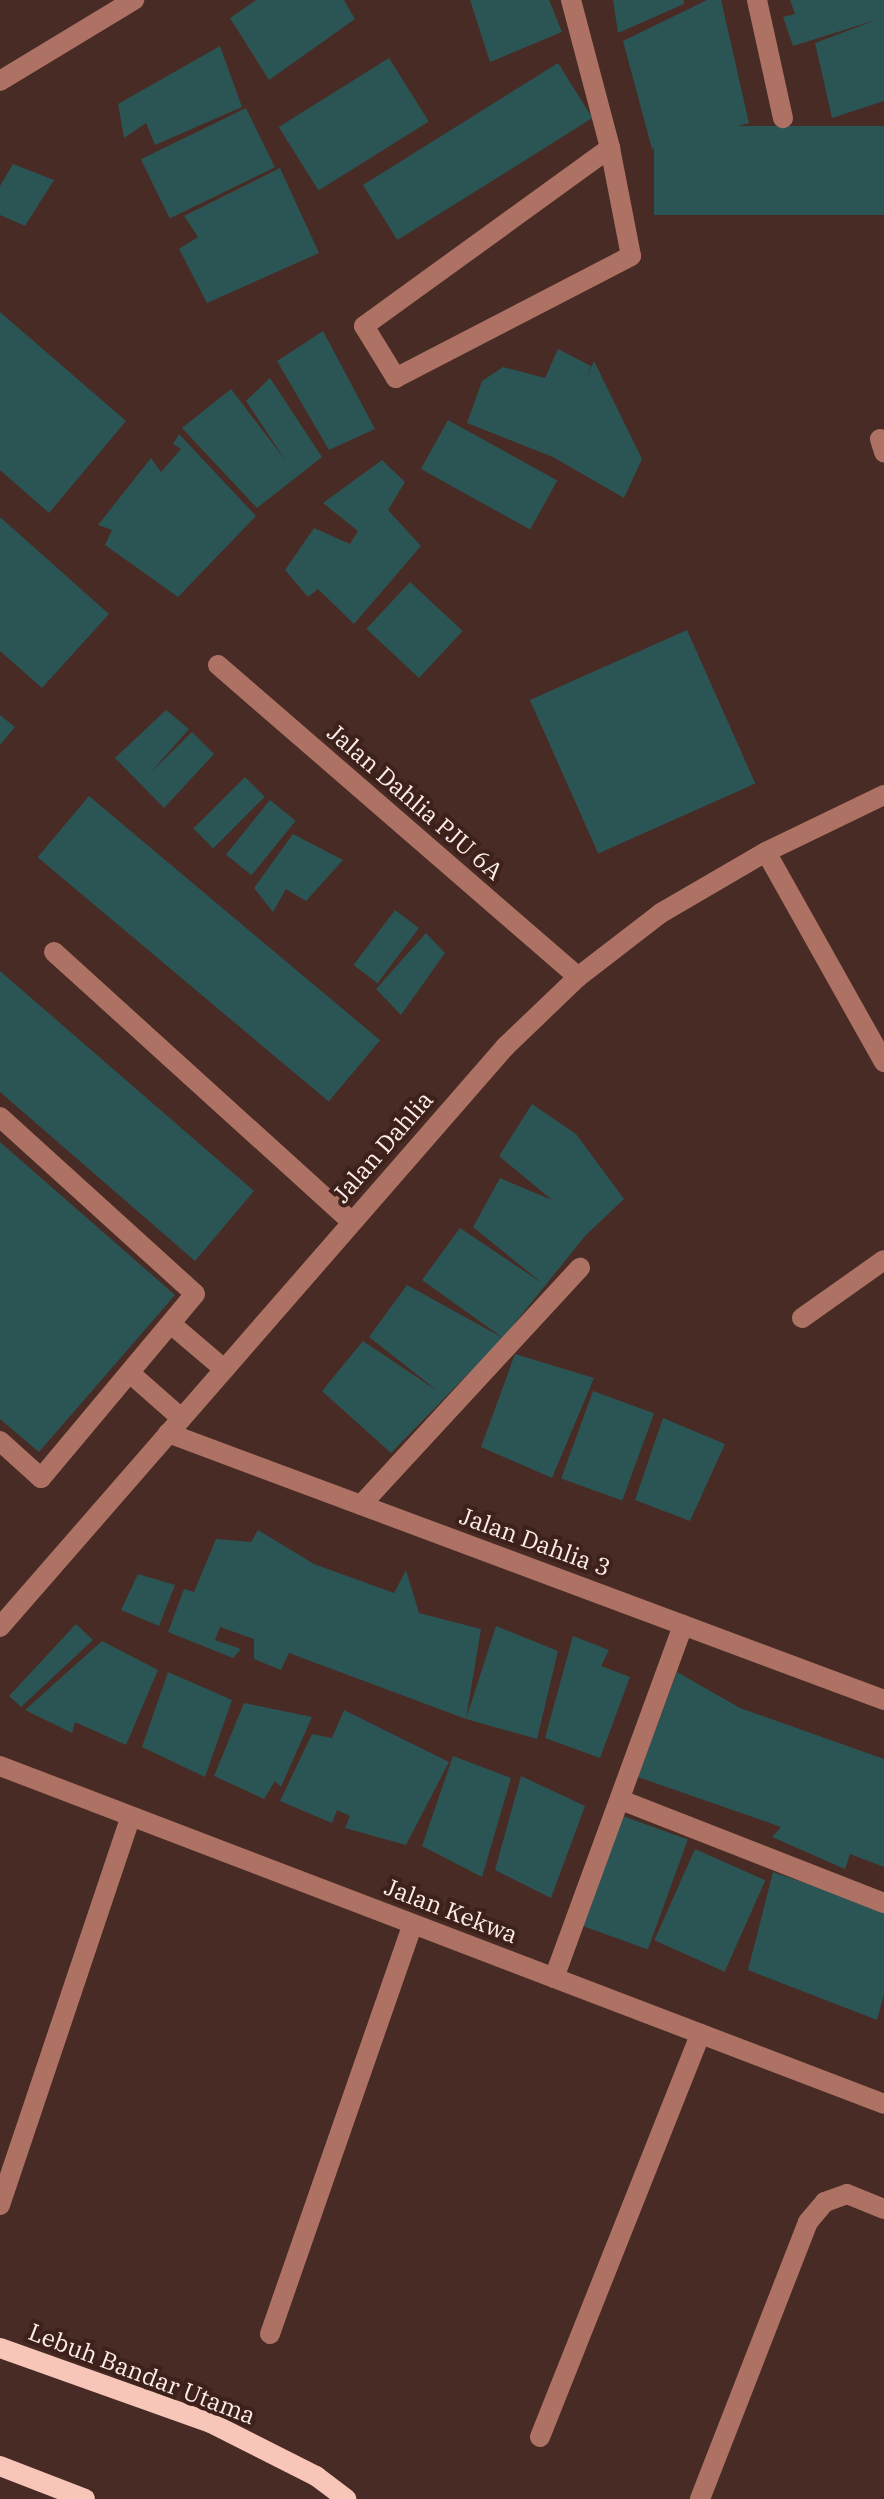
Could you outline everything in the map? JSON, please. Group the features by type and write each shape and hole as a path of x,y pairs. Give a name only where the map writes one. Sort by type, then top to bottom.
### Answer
{"main road":[{"name":"Lebuh Bandar Utama","path":"0,2348 211,2423 316,2476 346,2499"},
{"path":"0,2466 85,2499"}],"street":[{"path":"0,81 134,0"},
{"path":"571,0 610,148 631,256 396,378 364,326 610,148"},
{"path":"757,0 783,118"},
{"name":"Jalan Dahlia PJU 6A","path":"218,665 578,977"},
{"name":"Jalan Dahlia","path":"0,1627 505,1047 578,977 661,913 766,852 884,795"},
{"path":"766,852 884,1062"},
{"path":"54,952 352,1222"},
{"path":"0,1117 195,1294 41,1478 0,1441"},
{"path":"802,1318 884,1260"},
{"path":"361,1505 580,1268"},
{"path":"171,1324 224,1369"},
{"path":"131,1374 175,1426"},
{"name":"Jalan Dahlia 3","path":"175,1426 361,1505 884,1700"},
{"path":"554,1978 683,1625"},
{"name":"Jalan Kekwa","path":"0,1766 884,2104"},
{"path":"621,1800 884,1903"},
{"path":"0,2205 131,1816"},
{"path":"270,2334 413,1924"},
{"path":"540,2437 700,2034"},
{"path":"700,2499 808,2222 825,2202 847,2194 884,2209"}],"building":[{"path":"256,0 344,0 355,19 269,80 230,18"},
{"path":"470,0 549,0 562,32 490,62"},
{"path":"613,0 684,0 684,4 618,33"},
{"path":"707,0 721,0 749,123 652,149 623,41"},
{"path":"790,0 884,0 884,101 832,118 815,43 876,20 793,46 783,17 795,14"},
{"path":"220,46 242,107 155,145 146,123 124,138 118,104"},
{"path":"389,58 429,122 318,190 279,127"},
{"path":"558,63 592,118 397,240 363,185"},
{"path":"246,108 275,167 170,219 141,159"},
{"path":"654,126 884,126 884,215 654,215"},
{"path":"13,164 54,180 25,226 0,215 0,186"},
{"path":"280,168 319,253 207,303 179,249 198,237 184,216"},
{"path":"0,312 126,421 49,513 0,470"},
{"path":"323,331 375,429 329,450 277,361"},
{"path":"558,349 591,366 587,377 594,361 642,459 624,498 553,457 467,423 482,381 503,367 545,378"},
{"path":"270,378 322,457 257,508 182,428 231,389 286,461 246,401"},
{"path":"448,420 557,481 530,530 421,469"},
{"path":"179,434 256,516 178,597 105,545 112,530 98,525 151,458 161,472 181,449 173,444"},
{"path":"382,460 405,482 388,510 421,546 354,624 318,589 308,597 285,570 314,528 350,544 358,531 323,503"},
{"path":"0,517 109,614 42,688 0,651"},
{"path":"410,582 463,631 419,678 366,629"},
{"path":"687,630 755,783 598,853 530,700"},
{"path":"166,710 189,729 151,772 192,732 214,754 164,808 115,758"},
{"path":"0,715 15,727 0,745"},
{"path":"245,777 265,797 213,848 193,829"},
{"path":"89,796 380,1040 329,1102 38,857"},
{"path":"270,800 296,821 252,875 226,854"},
{"path":"293,834 343,860 306,901 286,889 273,912 254,888"},
{"path":"395,910 419,928 377,983 353,965"},
{"path":"426,933 445,953 401,1015 376,989"},
{"path":"0,971 254,1191 195,1261 0,1092"},
{"path":"532,1104 576,1134 624,1199 585,1236 503,1338 422,1280 460,1228 542,1283 473,1227 500,1178 552,1200 499,1156"},
{"path":"0,1142 175,1295 39,1452 0,1419"},
{"path":"407,1285 503,1338 391,1453 322,1391 363,1341 439,1392 369,1337"},
{"path":"515,1354 594,1378 552,1478 481,1447"},
{"path":"593,1391 654,1413 622,1501 561,1478"},
{"path":"663,1418 725,1444 690,1521 635,1500"},
{"path":"258,1530 314,1564 394,1593 406,1570 419,1613 481,1629 466,1719 289,1653 281,1670 254,1659 254,1639 220,1627 215,1640 241,1649 233,1658 168,1632 184,1589 194,1592 216,1539 251,1542"},
{"path":"138,1574 175,1585 159,1626 121,1610"},
{"path":"76,1624 93,1640 21,1707 9,1696"},
{"path":"496,1626 558,1651 537,1739 466,1719"},
{"path":"573,1636 609,1650 601,1666 630,1677 600,1758 545,1738"},
{"path":"102,1641 158,1670 126,1745 75,1722 72,1733 25,1710"},
{"path":"168,1672 232,1700 205,1777 142,1747"},
{"path":"677,1672 740,1708 884,1759 884,1867 850,1854 845,1869 772,1837 781,1827 638,1777"},
{"path":"244,1703 312,1717 281,1787 275,1781 264,1799 214,1776"},
{"path":"344,1710 449,1762 406,1845 345,1828 350,1816 337,1810 332,1823 280,1801 312,1734 332,1738"},
{"path":"453,1756 511,1778 482,1877 422,1846"},
{"path":"521,1776 585,1806 551,1898 495,1870"},
{"path":"623,1816 688,1840 648,1950 583,1926"},
{"path":"695,1849 765,1880 725,1972 654,1940"},
{"path":"773,1872 884,1910 884,1994 877,2020 748,1970"}]}
